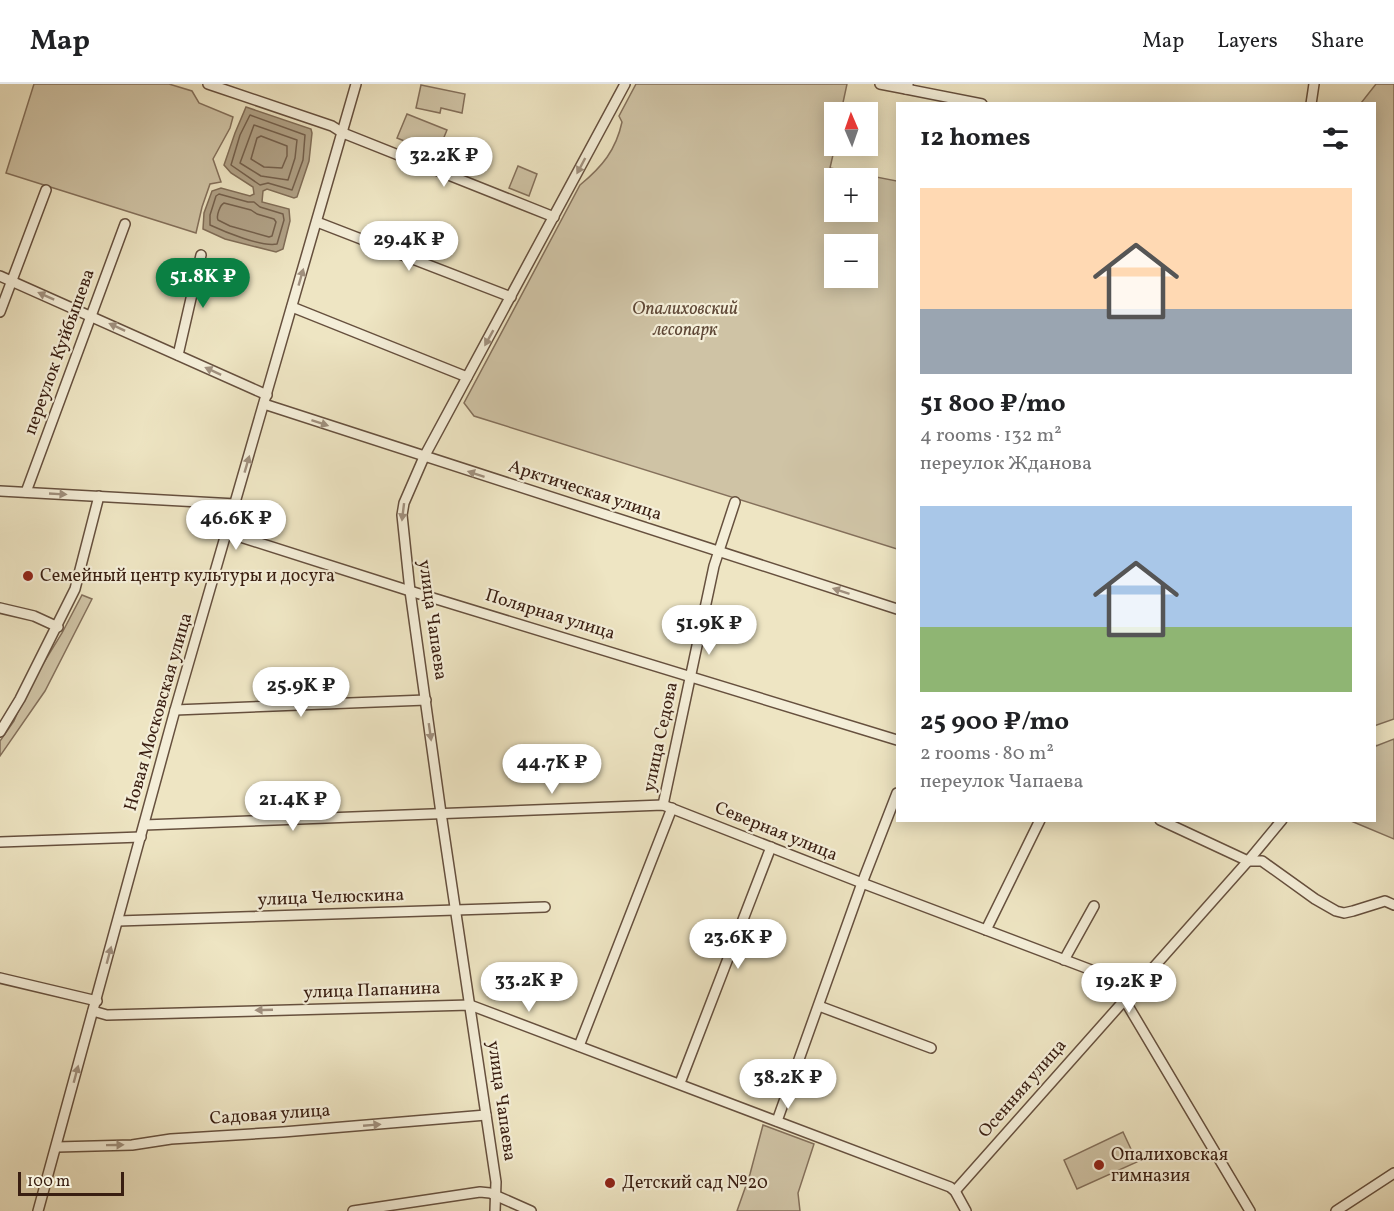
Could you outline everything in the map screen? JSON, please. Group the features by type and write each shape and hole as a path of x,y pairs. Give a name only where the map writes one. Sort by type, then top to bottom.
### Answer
{"street":[{"path":"208,84 332,126 343,133 554,217"},
{"name":"Новая Московская улица","path":"38,1211 175,710 356,84"},
{"name":"улица Чапаева","path":"495,1211 496,1197 486,1116 441,813 410,591 402,515 404,503 424,457 625,84"},
{"path":"880,84 907,86 974,102"},
{"path":"1311,102 1314,84"},
{"path":"0,312 46,190"},
{"path":"317,222 511,297"},
{"name":"переулок Куйбышева","path":"26,492 125,224"},
{"path":"178,355 201,255"},
{"name":"Арктическая улица","path":"0,276 178,355 266,400 424,457 896,609"},
{"path":"292,307 467,377"},
{"path":"0,491 236,504"},
{"path":"0,732 20,699 75,589 99,496"},
{"name":"улица Седова","path":"579,1046 667,806 691,675 719,551 735,502"},
{"name":"Полярная улица","path":"228,533 896,740"},
{"path":"0,608 34,616 57,627"},
{"path":"175,710 426,700"},
{"path":"777,1121 862,883 896,797"},
{"name":"Северная улица","path":"144,825 667,806 1094,971 1124,999 1250,1211"},
{"path":"986,930 1039,822"},
{"path":"1164,822 1248,861 1262,861 1315,899 1336,911 1344,913 1385,901 1394,905"},
{"name":"Осенняя улица","path":"955,1191 1280,822"},
{"path":"0,842 141,837"},
{"path":"680,1083 771,848"},
{"path":"1064,960 1094,906"},
{"name":"улица Челюскина","path":"118,921 545,907"},
{"path":"0,978 97,1001"},
{"name":"улица Папанина","path":"93,1011 107,1015 470,1005 680,1083 955,1191"},
{"path":"819,1006 931,1048"},
{"name":"Садовая улица","path":"57,1147 132,1145 171,1138 283,1132 486,1116"},
{"path":"1336,1211 1394,1173"},
{"path":"955,1191 966,1211"},
{"path":"353,1211 480,1192 490,1193 531,1211"}],"green space":[{"path":"34,84 169,84 192,91 199,103 233,117 230,128 213,159 221,182 210,184 196,233 6,173"},
{"name":"Опалиховский лесопарк","path":"636,84 847,84 843,102 824,102 824,156 833,156 830,168 824,168 824,222 878,222 878,177 896,181 896,549 474,416 464,403 580,185 601,165 612,149 622,122 619,116"},
{"path":"1376,84 1394,84 1394,719 1376,725 1376,102 1362,102"},
{"path":"421,85 465,94 462,113 441,108 440,113 416,108"},
{"path":"407,114 447,130 437,154 397,138"},
{"path":"518,166 537,174 529,196 509,188"},
{"path":"82,595 92,599 45,691 0,756 0,741 14,721 27,690"},
{"path":"1394,739 1394,839 1353,822 1376,822 1376,746"},
{"path":"763,1125 814,1144 798,1193 800,1211 737,1211"},
{"path":"1123,1132 1137,1162 1077,1189 1064,1160"}],"water":[{"path":"246,107 311,129 312,133 309,161 297,197 267,189 263,191 262,202 289,209 290,221 283,249 276,252 225,239 203,229 204,213 212,191 221,188 250,196 254,194 253,187 231,173 224,165"}],"place":[{"name":"Семейный центр культуры и досуга","path":"28,576"},
{"name":"Опалиховская гимназия","path":"1099,1165"},
{"name":"Детский сад №20","path":"610,1183"}]}
